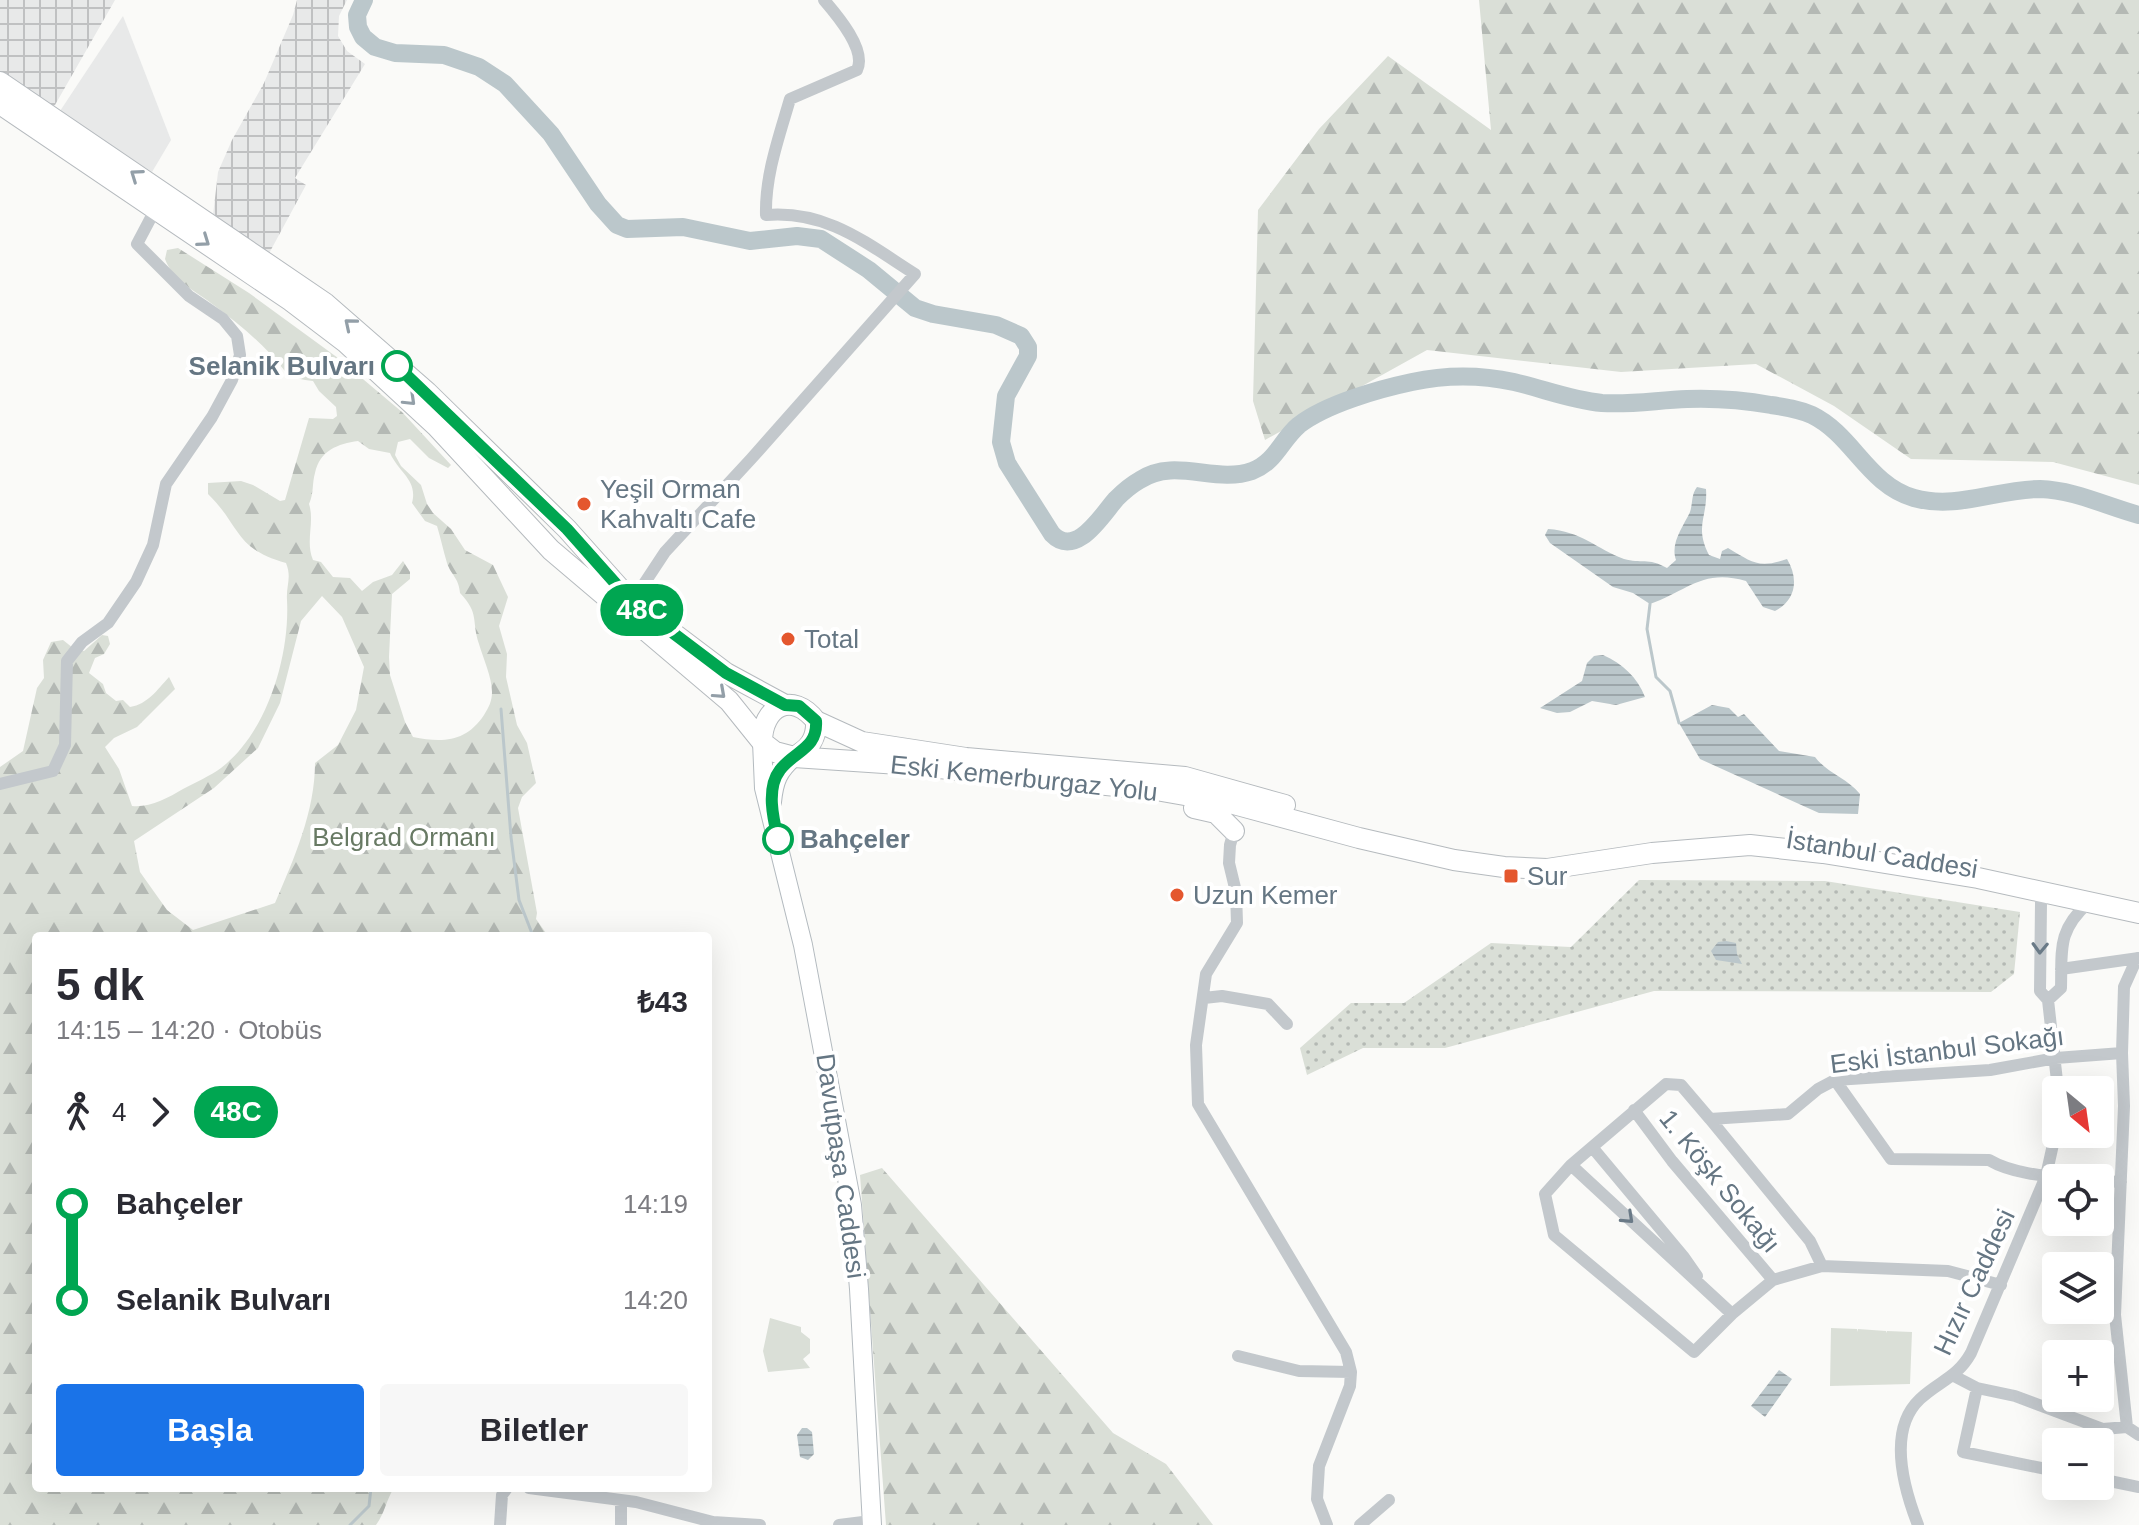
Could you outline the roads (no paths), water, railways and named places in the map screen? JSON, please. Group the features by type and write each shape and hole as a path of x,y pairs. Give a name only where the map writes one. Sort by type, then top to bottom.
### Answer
{"main road":[{"path":"0,82 325,303 427,392 567,529 632,602 726,673 785,705 799,706 816,721 814,738 803,752 794,757 775,752 762,742 721,694 551,550 437,427 390,380 345,342 291,301 0,104"},
{"path":"762,742 765,722 775,709 785,705"},
{"name":"Eski Kemerburgaz Yolu","path":"816,721 862,742 966,758 1185,777 1247,803"},
{"name":"Eski Kemerburgaz Yolu","path":"794,757 899,764 1156,790 1247,803"},
{"path":"1156,790 1193,807 1216,813 1234,831 1247,803"},
{"name":"İstanbul Caddesi","path":"1247,803 1359,838 1454,860 1504,867 1547,869 1686,849 1765,842 1899,851 2044,888 2088,903 2139,913"},
{"name":"İstanbul Caddesi","path":"2044,888 2139,902"}],"street":[{"path":"632,602 665,552 915,274 837,224 800,215 766,215 766,195 774,154 790,99 857,70 861,62 840,18 824,0"},
{"path":"0,784 53,771 66,736 67,661 82,642 108,623 136,582 153,545 166,484 212,417 232,380 240,355 237,336 223,319 189,296 137,244 156,208"},
{"name":"Davutpaşa Caddesi","path":"762,742 764,788 803,945 852,1205 871,1523"},
{"path":"771,813 774,784 779,771 794,757"},
{"path":"1234,831 1229,863 1236,892 1237,923 1206,974 1196,1045 1198,1104 1346,1352 1351,1372 1350,1386 1319,1466 1317,1499 1327,1525"},
{"path":"2044,888 2041,903 2040,991 2048,1000 2057,1076"},
{"path":"2048,1000 2061,988 2061,943 2067,926 2088,903"},
{"path":"2061,969 2138,958"},
{"path":"2127,1427 2115,1315 2124,1106 2124,987 2138,958"},
{"path":"1204,998 1222,996 1268,1004 1287,1024"},
{"name":"Eski İstanbul Sokağı","path":"1710,1119 1788,1114 1818,1089 1835,1080 1990,1070 2056,1058 2122,1053"},
{"path":"1835,1080 1891,1159 1989,1160 1997,1165 2042,1175"},
{"path":"1822,1266 1810,1241 1681,1085 1666,1084 1571,1165 1545,1194 1554,1235 1694,1352 1732,1314 1773,1280 1822,1266 1948,1271 2001,1285"},
{"name":"1. Köşk Sokağı","path":"1634,1110 1672,1161 1773,1280"},
{"path":"1592,1147 1683,1256 1706,1289"},
{"path":"1571,1165 1732,1314"},
{"path":"2114,1182 2121,1182"},
{"name":"Hızır Caddesi","path":"1918,1525 1903,1476 1902,1436 1919,1399 1954,1376 1971,1353 2042,1186"},
{"path":"1238,1356 1299,1371 1351,1372"},
{"path":"1954,1376 1977,1388 2015,1396 2103,1429 2127,1427 2139,1435"},
{"path":"1977,1388 1963,1452 2042,1468"},
{"path":"2114,1482 2139,1487"},
{"path":"500,1525 504,1492"},
{"path":"560,1492 621,1500 713,1522 760,1525"},
{"path":"621,1500 621,1525"},
{"path":"1360,1525 1389,1500"},
{"path":"839,1525 871,1523"}],"waterway":[{"path":"364,0 357,15 358,27 363,37 375,47 395,53 444,55 479,67 505,84 551,134 598,204 617,225 627,229 683,227 750,241 797,236 821,239 869,270 915,308 996,325 1021,336 1028,347 1028,356 1006,396 1001,442 1007,463 1052,534 1061,540 1070,541 1088,532 1124,491 1153,474 1181,470 1224,475 1252,471 1267,462 1299,425 1323,410 1399,385 1463,377 1514,382 1591,402 1708,399 1792,408 1826,424 1884,482 1914,498 1946,502 2040,489 2078,495 2139,515"},
{"path":"1650,604 1647,629 1656,677 1670,691 1679,723"},
{"path":"501,709 519,900 531,932"},
{"path":"350,1525 369,1506 371,1492"}],"place":[{"name":"Selanik Bulvarı","path":"397,366"},
{"name":"Yeşil Orman Kahvaltı Cafe","path":"584,504"},
{"name":"Total","path":"788,639"},
{"name":"Bahçeler","path":"778,839"},
{"name":"Sur","path":"1511,876"},
{"name":"Uzun Kemer","path":"1177,895"}],"park label":[{"name":"Belgrad Ormanı","path":"404,837"}]}
